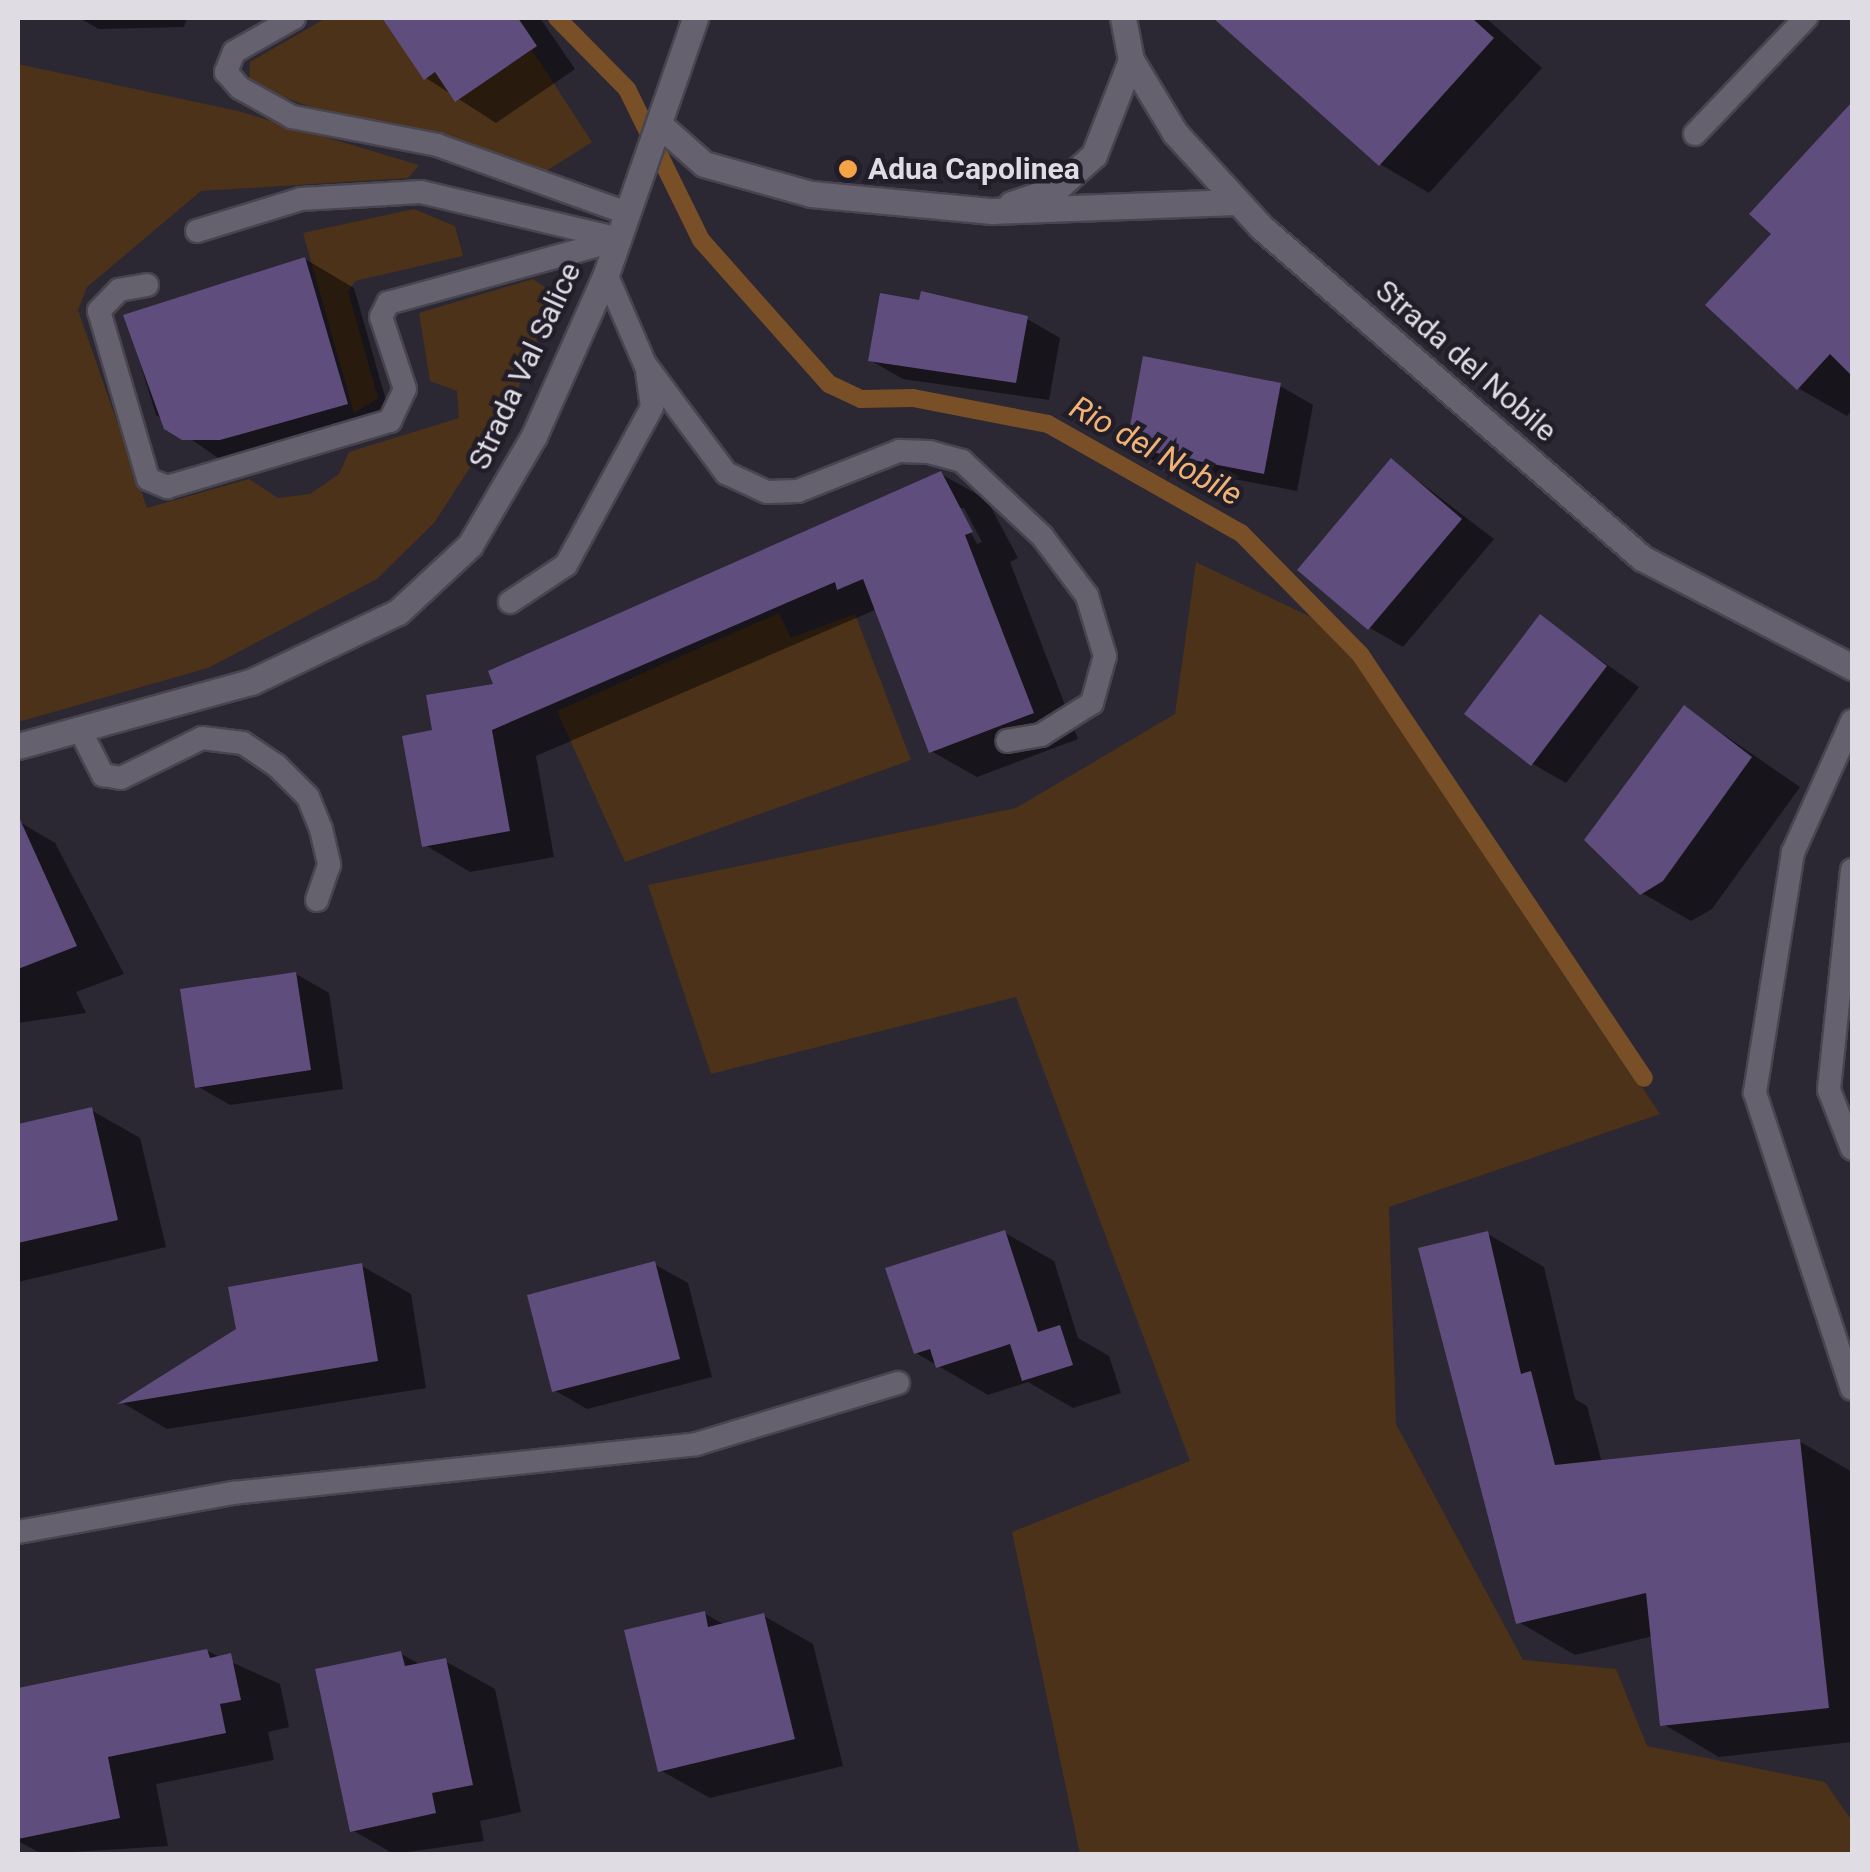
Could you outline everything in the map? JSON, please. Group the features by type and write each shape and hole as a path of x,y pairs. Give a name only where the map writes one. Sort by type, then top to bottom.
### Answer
{"street":[{"name":"Strada Val Salice","path":"18,746 251,682 398,612 470,545 534,436 606,274 661,126 695,18"},
{"name":"Strada del Nobile","path":"1123,18 1131,60 1175,134 1236,202 1642,558 1852,667"},
{"path":"992,211 1056,188 1094,155 1131,60"},
{"path":"661,126 704,164 812,194 992,211 1236,202"}],"lane":[{"path":"294,18 234,52 226,72 240,88 292,117 437,145 626,212"},
{"path":"1694,134 1806,18"},
{"path":"197,231 301,199 422,192 620,239"},
{"path":"147,285 119,290 99,310 148,479 168,486 390,420 404,389 381,317 388,303 620,239"},
{"path":"606,274 645,364 726,473 767,492 798,491 899,451 962,461 1002,493 1087,596 1105,656 1092,702 1041,735 1008,742"},
{"path":"510,602 566,564 652,408 645,364"},
{"path":"1852,722 1794,852 1755,1092 1852,1388"},
{"path":"80,730 103,775 121,778 202,738 243,743 276,765 308,797 321,829 328,865 317,900"},
{"path":"1852,870 1829,1090 1852,1149"},
{"path":"18,1532 233,1493 696,1444 898,1383"}],"shaded area":[{"path":"326,18 382,18 424,79 435,72 455,101 532,50 592,142 540,175 448,136 348,122 249,83 250,62"},
{"path":"18,64 238,111 419,165 408,178 201,191 87,287 78,310 147,508 249,479 278,498 310,494 339,474 349,452 459,418 457,391 430,381 419,313 533,279 557,295 512,403 434,523 377,579 208,668 18,722"},
{"path":"414,209 455,226 463,256 355,281 348,292 378,398 354,413 303,233"},
{"path":"1196,562 1338,630 1660,1114 1389,1207 1396,1424 1523,1660 1616,1669 1647,1746 1825,1782 1852,1821 1852,1854 1080,1854 1012,1532 1190,1461 1016,997 711,1074 648,885 1016,808 1175,714"},
{"path":"779,613 791,638 855,614 911,760 625,862 557,711"}],"building":[{"path":"382,18 518,18 537,46 455,102 435,72 424,80"},
{"path":"1213,18 1472,18 1494,38 1379,166"},
{"path":"1852,102 1852,376 1830,354 1797,390 1705,305 1771,234 1749,214"},
{"path":"305,257 348,404 220,440 182,440 164,429 123,315"},
{"path":"921,291 1028,316 1016,383 868,361 880,293 919,300"},
{"path":"1143,356 1281,383 1264,474 1126,447"},
{"path":"1391,458 1462,519 1368,630 1297,570"},
{"path":"941,471 973,532 965,535 1034,713 929,753 863,579 837,590 835,582 492,730 510,831 422,847 402,736 432,730 426,695 493,684 488,671"},
{"path":"1540,614 1607,666 1531,766 1464,714"},
{"path":"1684,705 1752,757 1663,881 1640,895 1584,840"},
{"path":"18,815 77,946 18,969"},
{"path":"296,972 311,1070 195,1088 180,989"},
{"path":"92,1107 118,1220 18,1243 18,1124"},
{"path":"1005,1230 1038,1332 1060,1325 1073,1365 1022,1381 1010,1344 936,1368 930,1349 914,1354 885,1268"},
{"path":"1488,1231 1521,1374 1531,1371 1555,1465 1800,1439 1829,1708 1660,1726 1646,1593 1516,1624 1418,1248"},
{"path":"655,1261 680,1359 552,1392 527,1295"},
{"path":"362,1263 378,1361 117,1404 236,1329 228,1287"},
{"path":"705,1611 708,1627 764,1613 795,1739 658,1772 624,1630"},
{"path":"207,1649 210,1658 231,1653 241,1700 220,1704 226,1733 108,1757 120,1818 18,1839 18,1688"},
{"path":"401,1651 405,1666 446,1658 473,1785 432,1793 436,1813 350,1832 315,1669"}],"waterway":[{"name":"Rio del Nobile","path":"557,18 627,89 701,240 829,384 861,399 913,398 1048,424 1241,533 1360,654 1644,1078"}],"place":[{"name":"Adua Capolinea","path":"848,169"}]}
